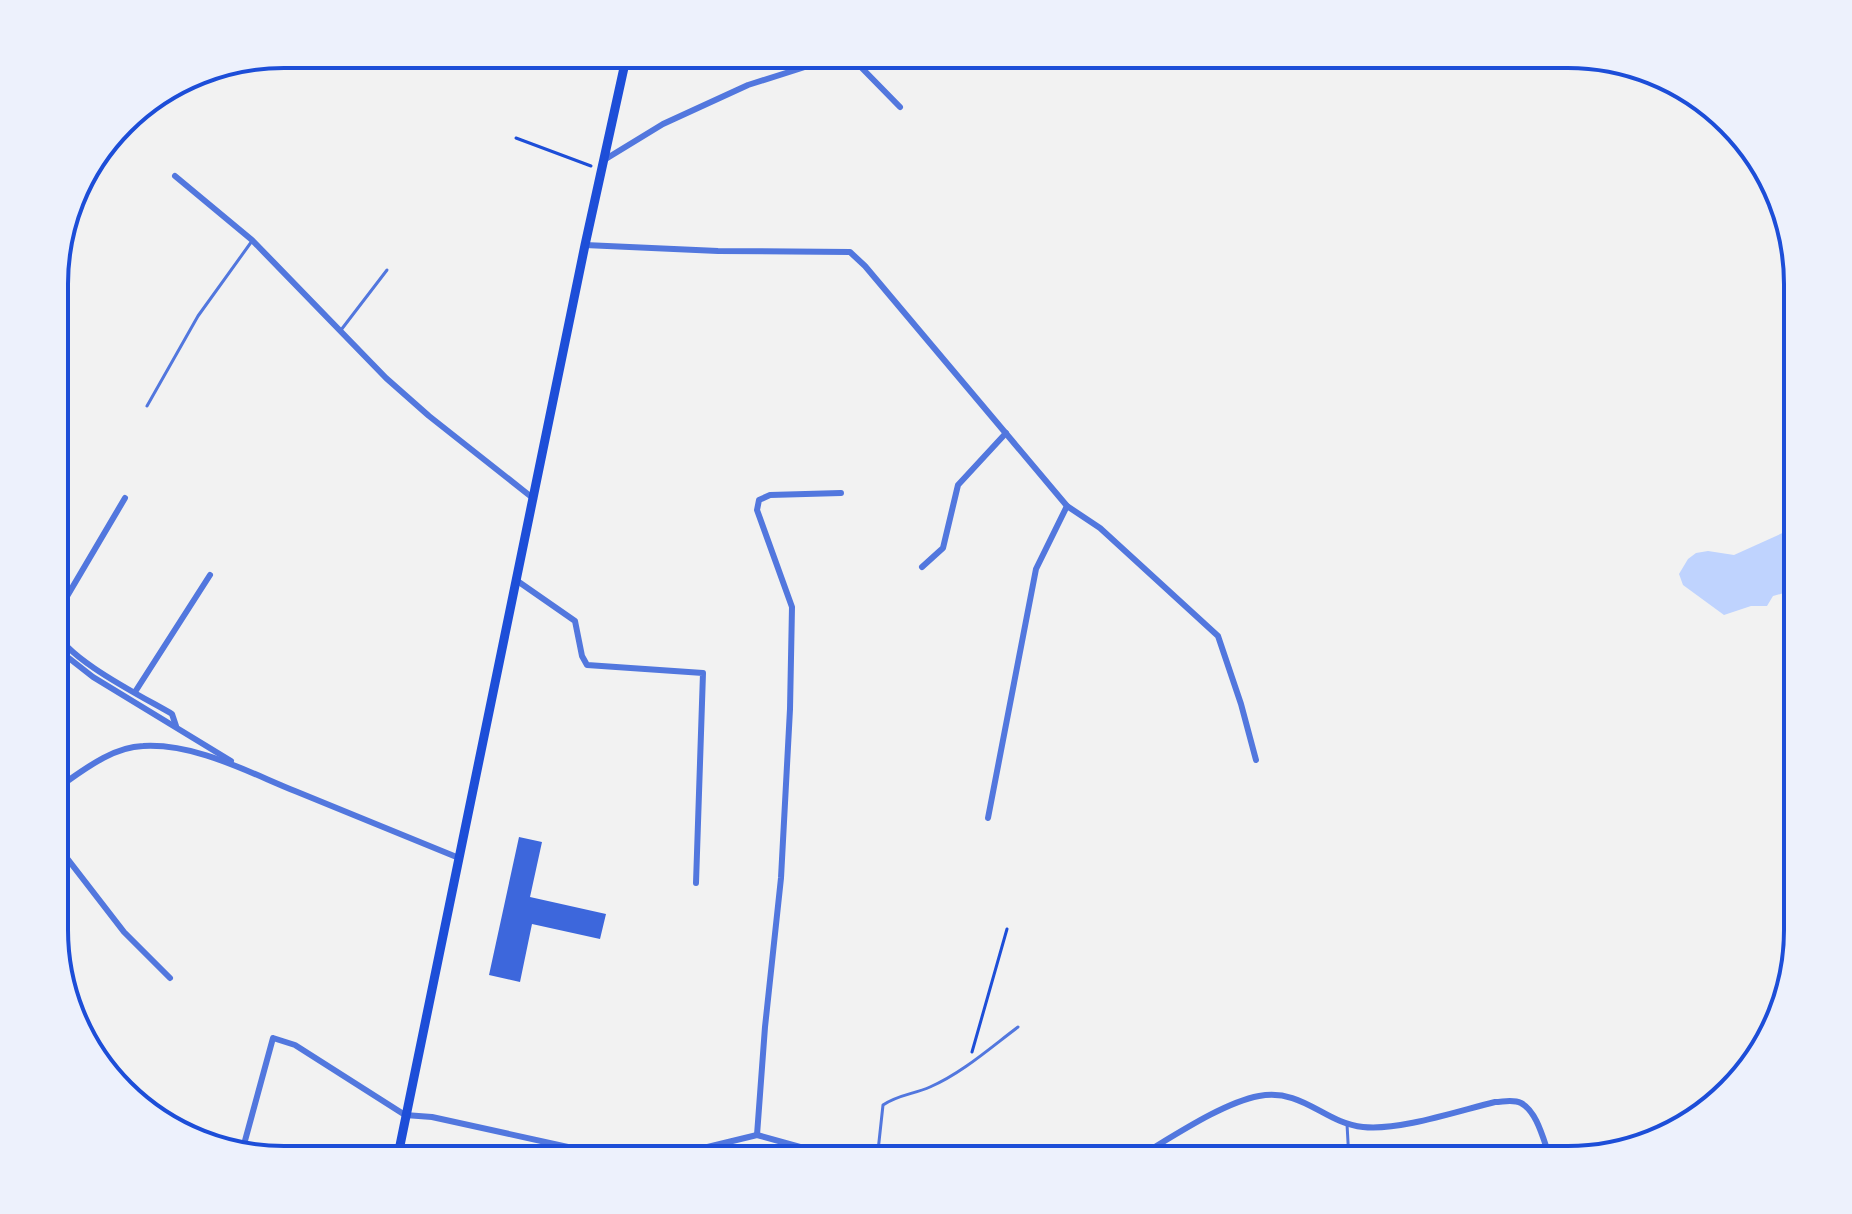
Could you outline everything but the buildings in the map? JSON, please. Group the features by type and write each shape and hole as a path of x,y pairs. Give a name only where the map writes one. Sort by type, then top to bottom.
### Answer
{"main road":[{"path":"399,1146 624,68"}],"street":[{"path":"604,160 663,124 748,85 802,68"},
{"path":"862,68 900,107"},
{"path":"175,176 252,240 386,378 534,499"},
{"path":"585,245 718,251 850,252 882,285 1067,506 1100,528 1218,636 1256,760"},
{"path":"922,567 943,548 958,485 1006,433"},
{"path":"757,1135 781,878 792,607 757,510 759,500 770,495 841,493"},
{"path":"68,595 125,498"},
{"path":"988,818 1036,569 1067,506"},
{"path":"135,692 210,575"},
{"path":"516,580 575,621 582,656 587,665 703,673 696,883"},
{"path":"68,648 88,664 172,714 176,726"},
{"path":"68,657 93,677 243,769"},
{"path":"68,782 118,751 142,746 202,755 459,858"},
{"path":"68,860 124,932 170,978"},
{"path":"245,1142 273,1038 295,1045 405,1115 432,1117 564,1146"},
{"path":"1158,1146 1231,1105 1258,1096 1278,1094 1296,1098 1347,1124 1362,1127 1388,1127 1495,1102 1512,1101 1521,1103 1534,1117 1545,1146"},
{"path":"711,1146 757,1135 797,1146"}],"lane":[{"path":"147,406 198,316 252,240"},
{"path":"341,330 387,270"},
{"path":"879,1146 883,1105 893,1098 930,1087 1018,1027"},
{"path":"1347,1124 1348,1146"}],"path":[{"path":"516,138 602,171"},
{"path":"969,1063 1007,929"}],"water":[{"path":"1784,532 1784,593 1773,596 1767,606 1751,606 1724,615 1683,585 1679,574 1688,559 1696,553 1708,551 1734,555"}]}
